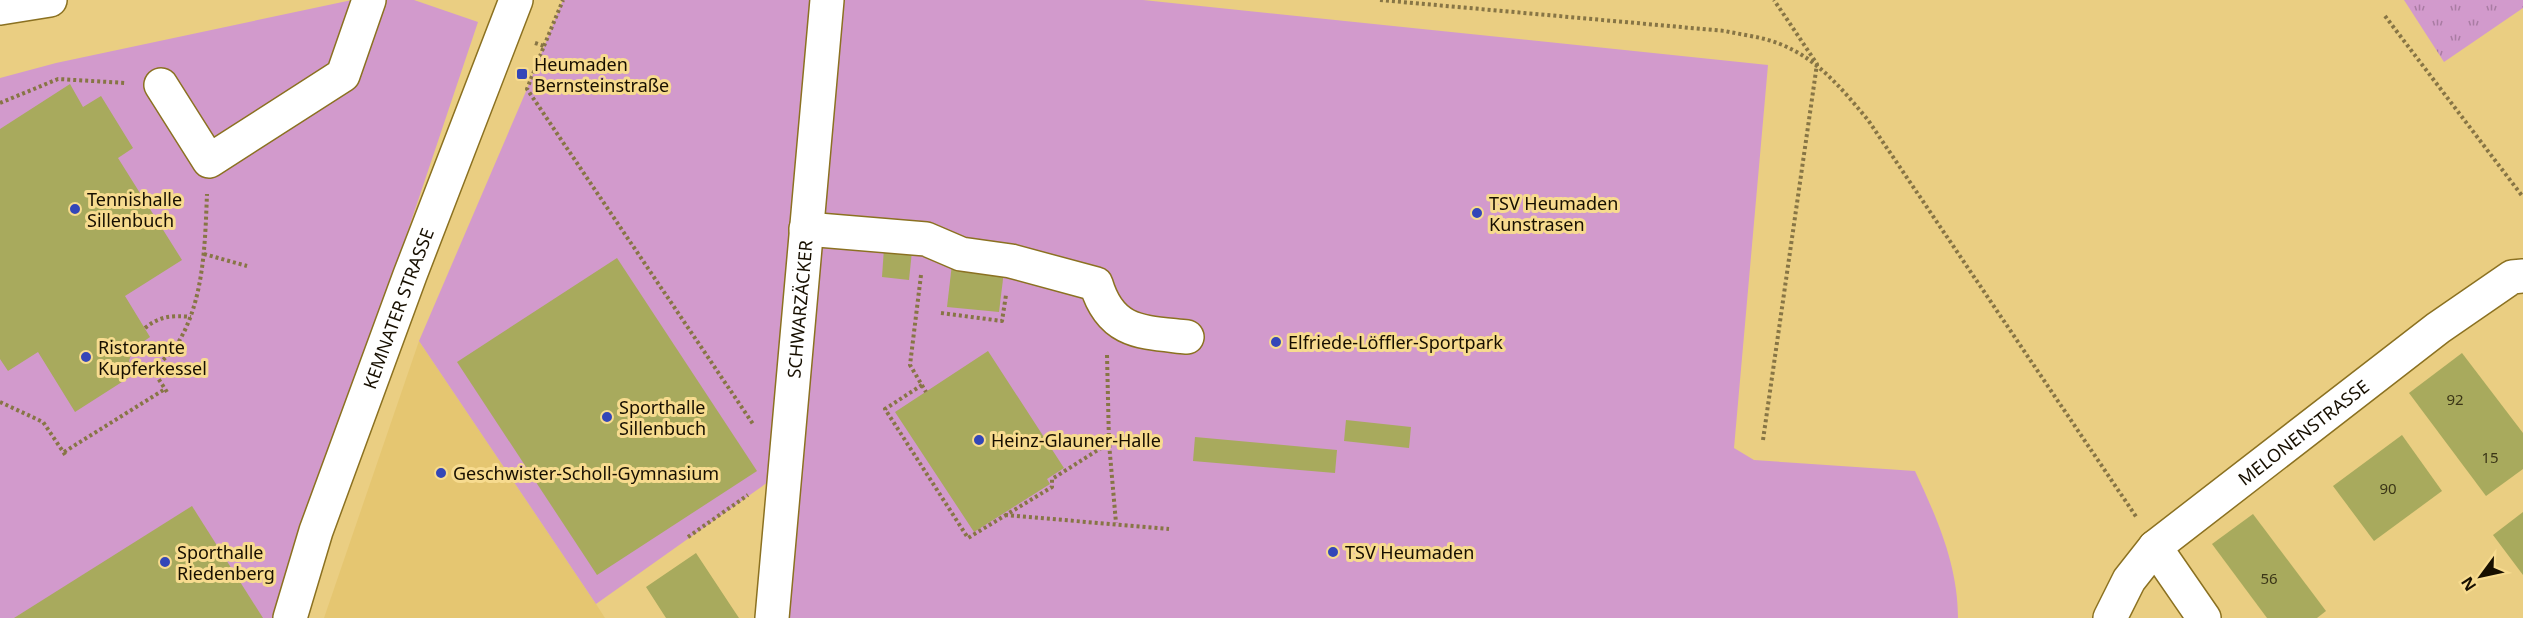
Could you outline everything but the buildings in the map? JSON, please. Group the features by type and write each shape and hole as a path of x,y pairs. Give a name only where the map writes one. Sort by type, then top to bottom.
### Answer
{"street":[{"path":"0,8 50,0"},
{"path":"161,85 208,161 343,75 369,0"},
{"name":"KEMNATER STRASSE","path":"290,618 316,531 398,308 516,0"},
{"name":"SCHWARZÄCKER","path":"772,618 826,0"},
{"path":"807,229 926,239 961,254 1011,261 1096,284 1100,298 1108,312 1119,324 1137,331 1187,337"},
{"name":"MELONENSTRASSE","path":"2110,618 2129,580 2155,547 2438,327 2512,277 2523,276"},
{"path":"2155,547 2204,618"}],"path":[{"path":"563,0 527,89 784,470 688,537"},
{"path":"1380,0 1725,31 1779,44 1817,64"},
{"path":"1774,0 1817,64 1868,120 2155,547"},
{"path":"2385,16 2523,197"},
{"path":"505,33 544,46"},
{"path":"1763,440 1817,64"},
{"path":"0,103 58,79 161,85"},
{"path":"0,402 42,422 65,454 166,390 152,369 175,348 191,317 204,254 208,161"},
{"path":"926,239 910,365 926,392"},
{"path":"204,254 247,266"},
{"path":"941,313 1002,321 1011,261"},
{"path":"1108,312 1109,443 1116,523"},
{"path":"145,328 157,318 172,315 191,317"},
{"path":"922,385 885,409 968,538 1052,487 1052,479 1109,443"},
{"path":"1005,514 1169,529"}],"shaded area":[{"name":"Geschwister-Scholl-Gymnasium","path":"419,341 596,604 605,618 324,618"}],"green space":[{"path":"352,0 414,0 478,22 343,424 281,618 0,618 0,78 56,63"},
{"path":"563,0 827,0 785,470 596,604 419,341"},
{"name":"Elfriede-Löffler-Sportpark","path":"839,0 1143,0 1768,65 1734,448 1754,460 1915,471 1945,542 1954,579 1958,618 786,618"},
{"path":"2404,0 2523,0 2523,8 2444,62"}],"place":[{"name":"Heumaden Bernsteinstraße","path":"522,74"},
{"name":"Tennishalle Sillenbuch","path":"75,209"},
{"name":"TSV Heumaden Kunstrasen","path":"1477,213"},
{"name":"Elfriede-Löffler-Sportpark","path":"1276,342"},
{"name":"Ristorante Kupferkessel","path":"86,357"},
{"name":"Sporthalle Sillenbuch","path":"607,417"},
{"name":"Heinz-Glauner-Halle","path":"979,440"},
{"name":"Geschwister-Scholl-Gymnasium","path":"441,473"},
{"name":"TSV Heumaden","path":"1333,552"},
{"name":"Sporthalle Riedenberg","path":"165,562"}]}
